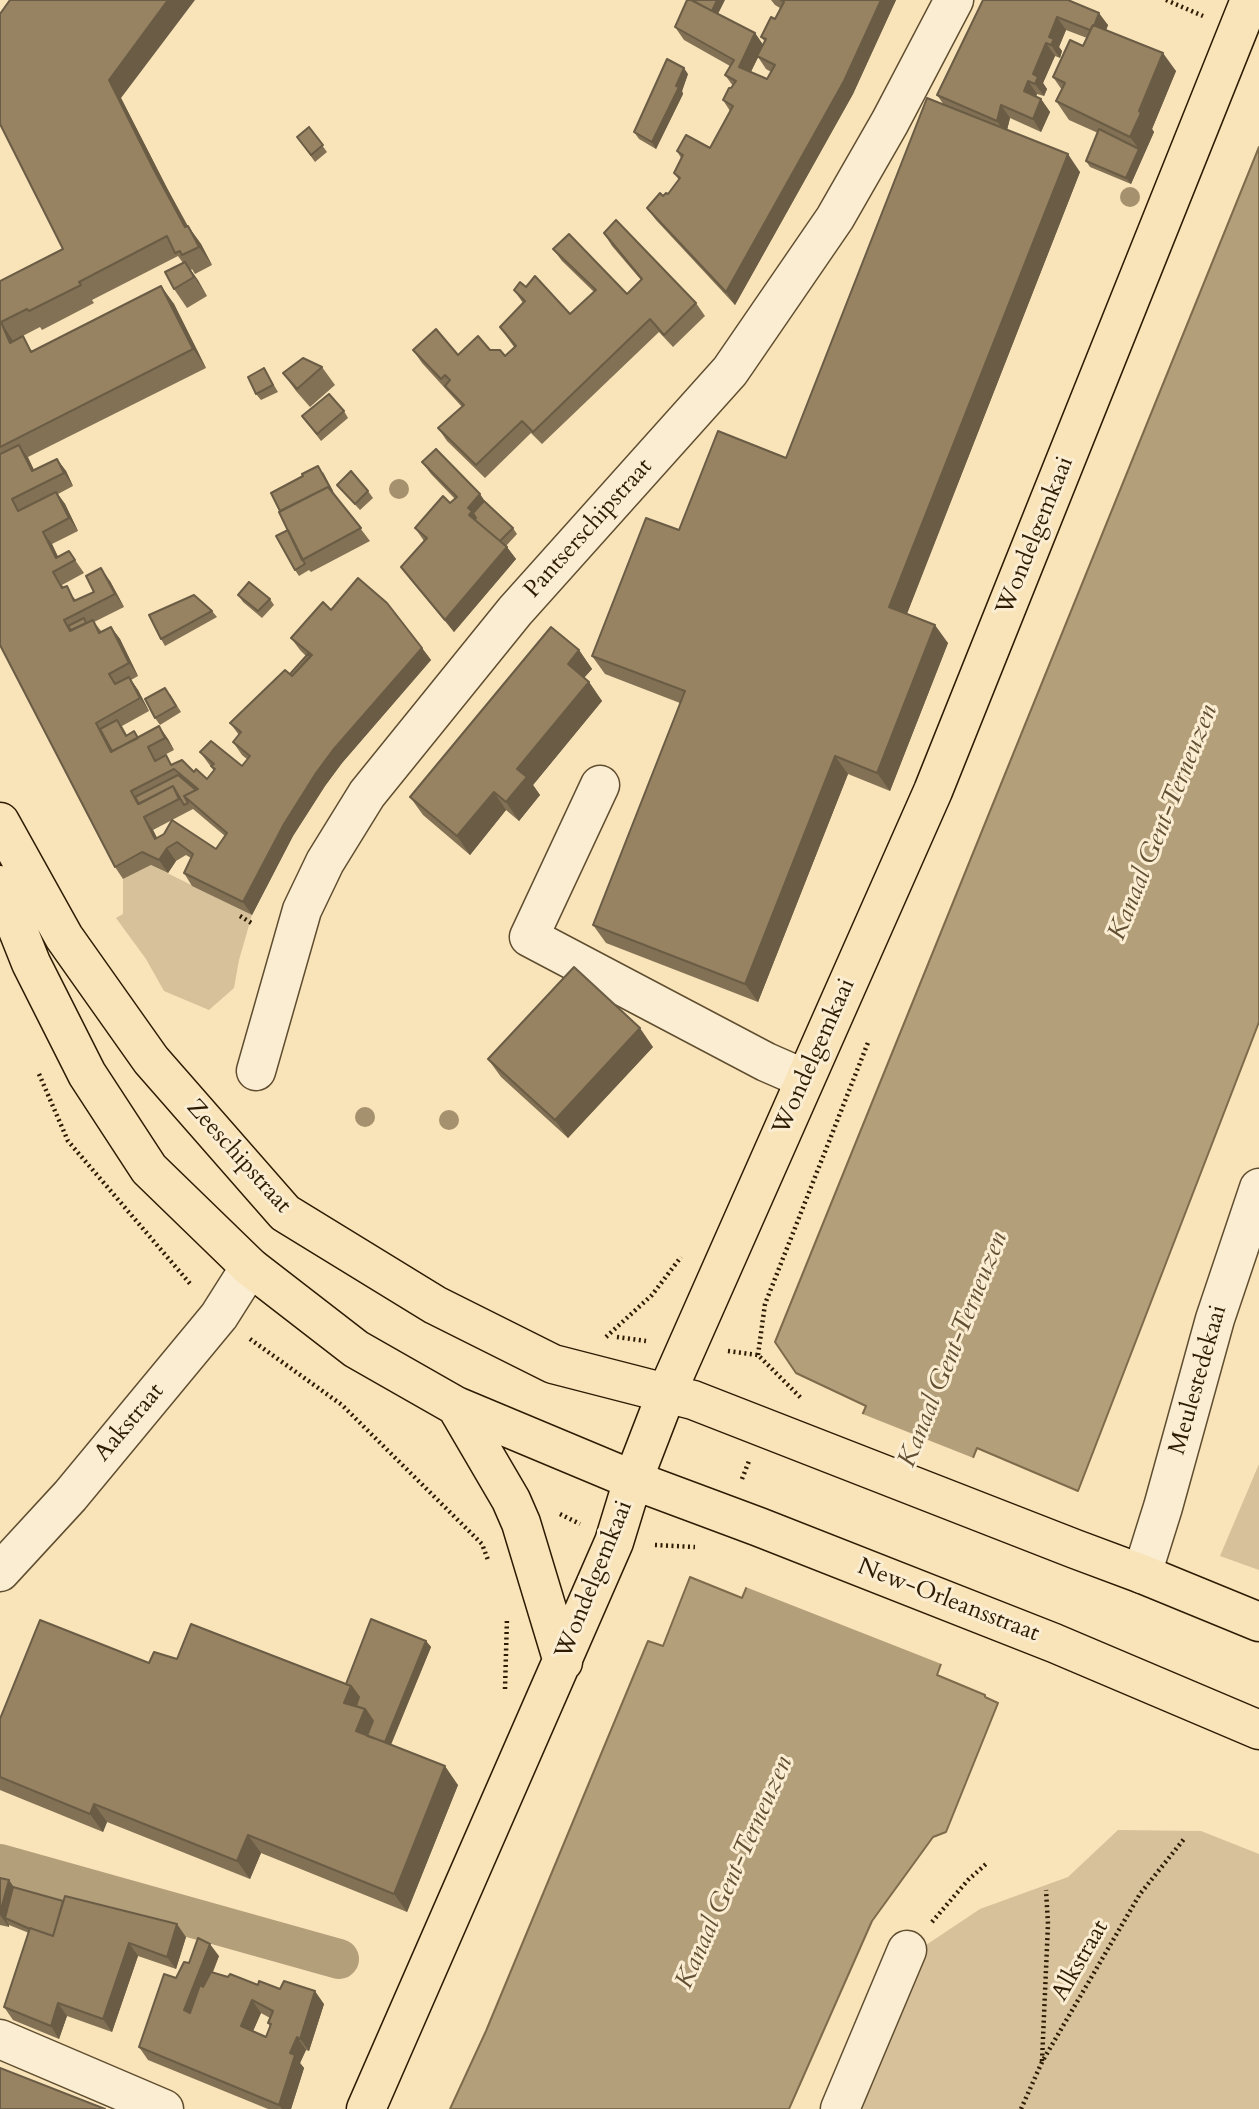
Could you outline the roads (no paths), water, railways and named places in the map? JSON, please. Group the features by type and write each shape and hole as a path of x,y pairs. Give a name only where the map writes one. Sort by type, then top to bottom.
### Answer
{"main road":[{"name":"Wondelgemkaai","path":"366,2109 614,1542 633,1480 667,1392 933,791 1250,0"},
{"name":"Zeeschipstraat","path":"0,822 64,937 151,1060 285,1213 435,1305 553,1364 667,1392"},
{"path":"2,898 87,1074 149,1169 250,1266 356,1349 456,1406 633,1480"},
{"path":"667,1392 693,1399 1259,1622"},
{"path":"456,1406 511,1500 521,1523 563,1662"},
{"name":"New-Orleansstraat","path":"633,1480 1040,1637 1259,1730"}],"street":[{"name":"Pantserschipstraat","path":"257,1071 302,910 325,862 367,794 515,611 730,371 835,218 890,122 954,0"},
{"path":"600,785 529,937 766,1062 805,1079"},
{"name":"Meulestedekaai","path":"1142,1574 1215,1319 1259,1188"},
{"name":"Aakstraat","path":"0,1572 70,1496 219,1316 250,1266"},
{"path":"840,2109 907,1950"},
{"path":"0,2039 164,2109"}],"water":[{"name":"Kanaal Gent-Terneuzen","path":"1259,147 1259,1022 1078,1491 977,1448 902,1632 946,1650 937,1675 998,1703 946,1832 933,1837 872,1921 789,2109 450,2109 486,2031 648,1641 663,1646 690,1577 742,1598 752,1574 790,1588 866,1406 796,1373 775,1342"}],"waterway":[{"path":"0,1864 339,1959"}]}
